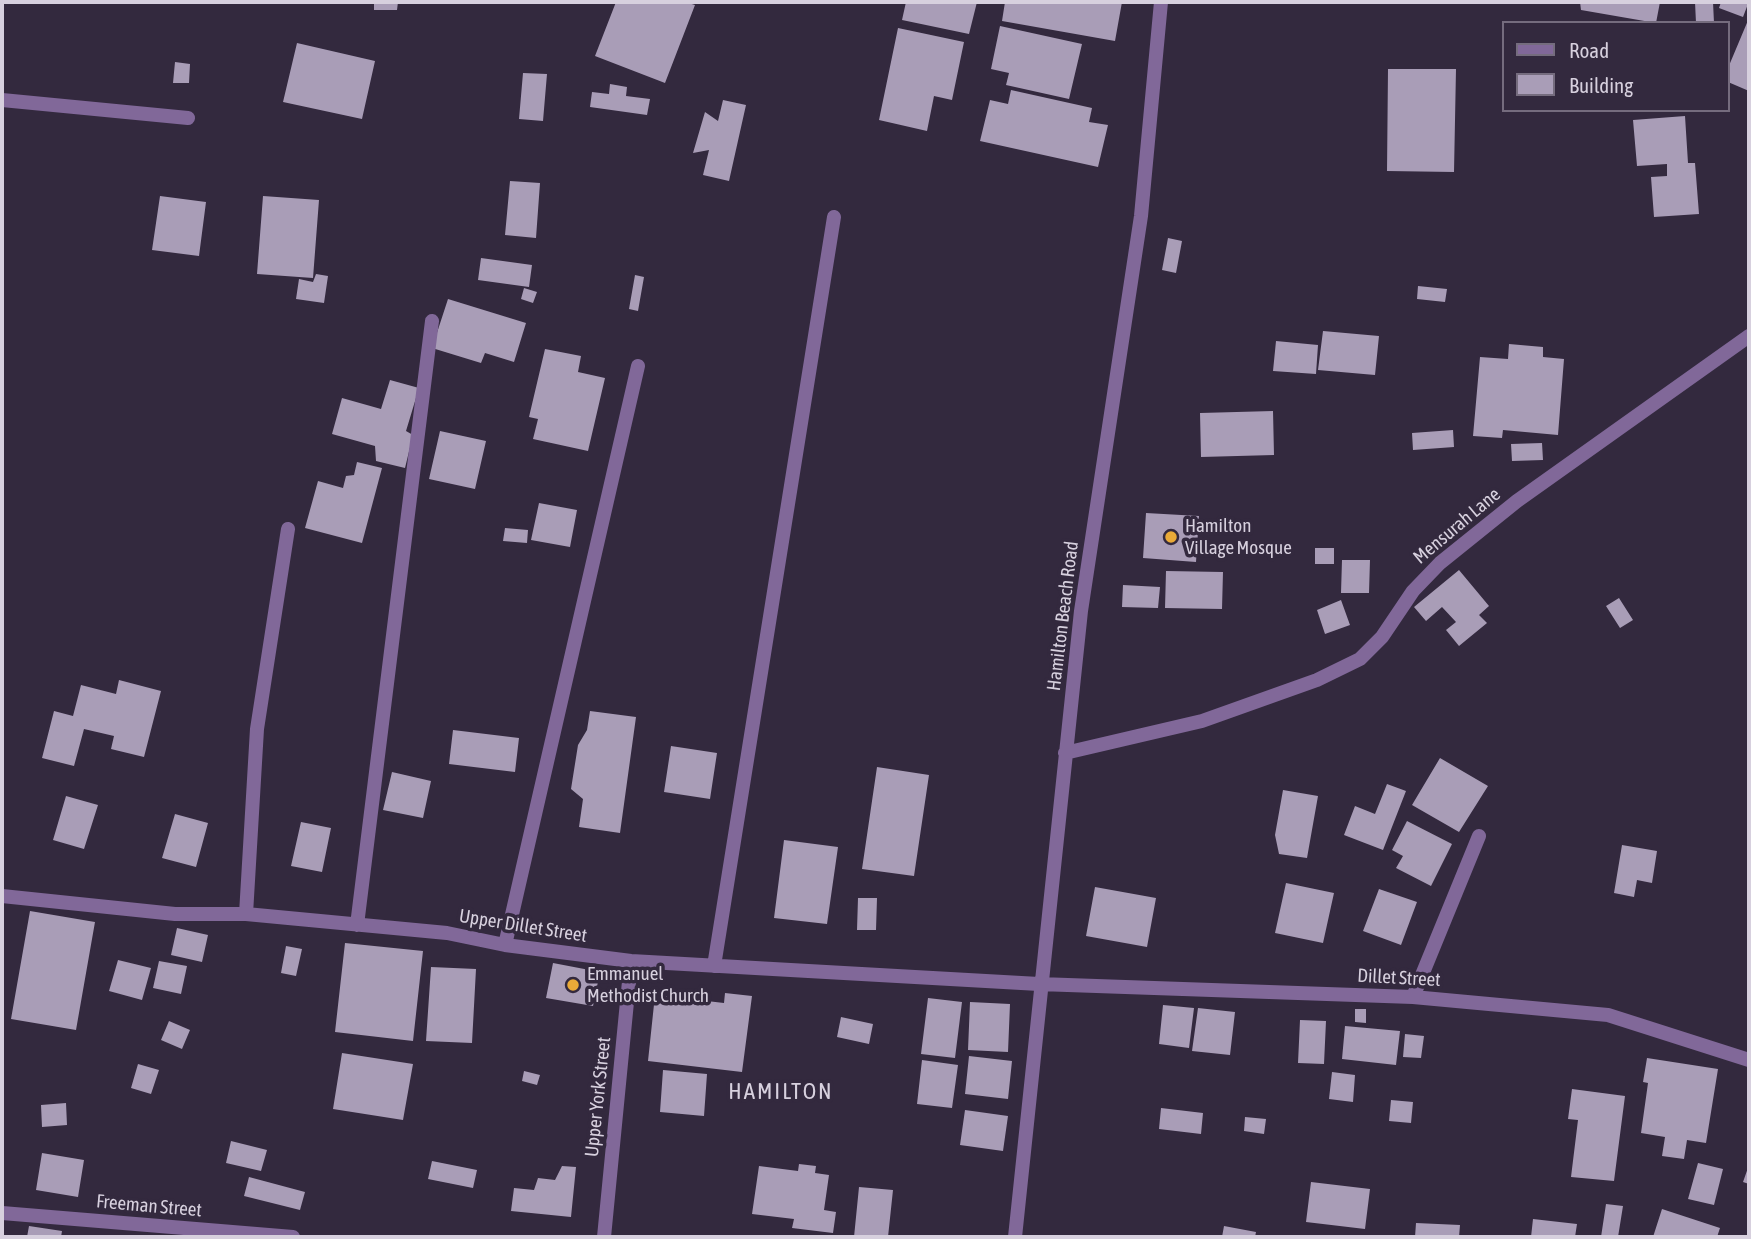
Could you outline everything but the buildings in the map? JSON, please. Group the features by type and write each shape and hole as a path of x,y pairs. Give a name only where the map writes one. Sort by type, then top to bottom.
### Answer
{"street":[{"name":"Hamilton Beach Road","path":"1015,1237 1081,611 1141,216 1161,2"},
{"path":"2,100 188,118"},
{"path":"714,966 834,217"},
{"path":"357,925 432,321"},
{"name":"Mensurah Lane","path":"1065,753 1202,721 1317,680 1360,659 1382,637 1413,591 1440,563 1517,501 1749,336"},
{"path":"505,945 638,366"},
{"path":"246,914 257,729 288,529"},
{"path":"1413,997 1479,836"},
{"name":"Upper Dillet Street","path":"2,896 175,914 246,914 447,933 505,945 631,961 1040,984"},
{"name":"Upper York Street","path":"604,1237 631,961"},
{"name":"Dillet Street","path":"1040,984 1413,997 1608,1015 1749,1060"},
{"name":"Freeman Street","path":"2,1213 293,1237"}],"place":[{"name":"Hamilton Village Mosque","path":"1171,537"},
{"name":"Emmanuel Methodist Church","path":"573,985"}],"district":[{"name":"HAMILTON","path":"781,1092"}]}
